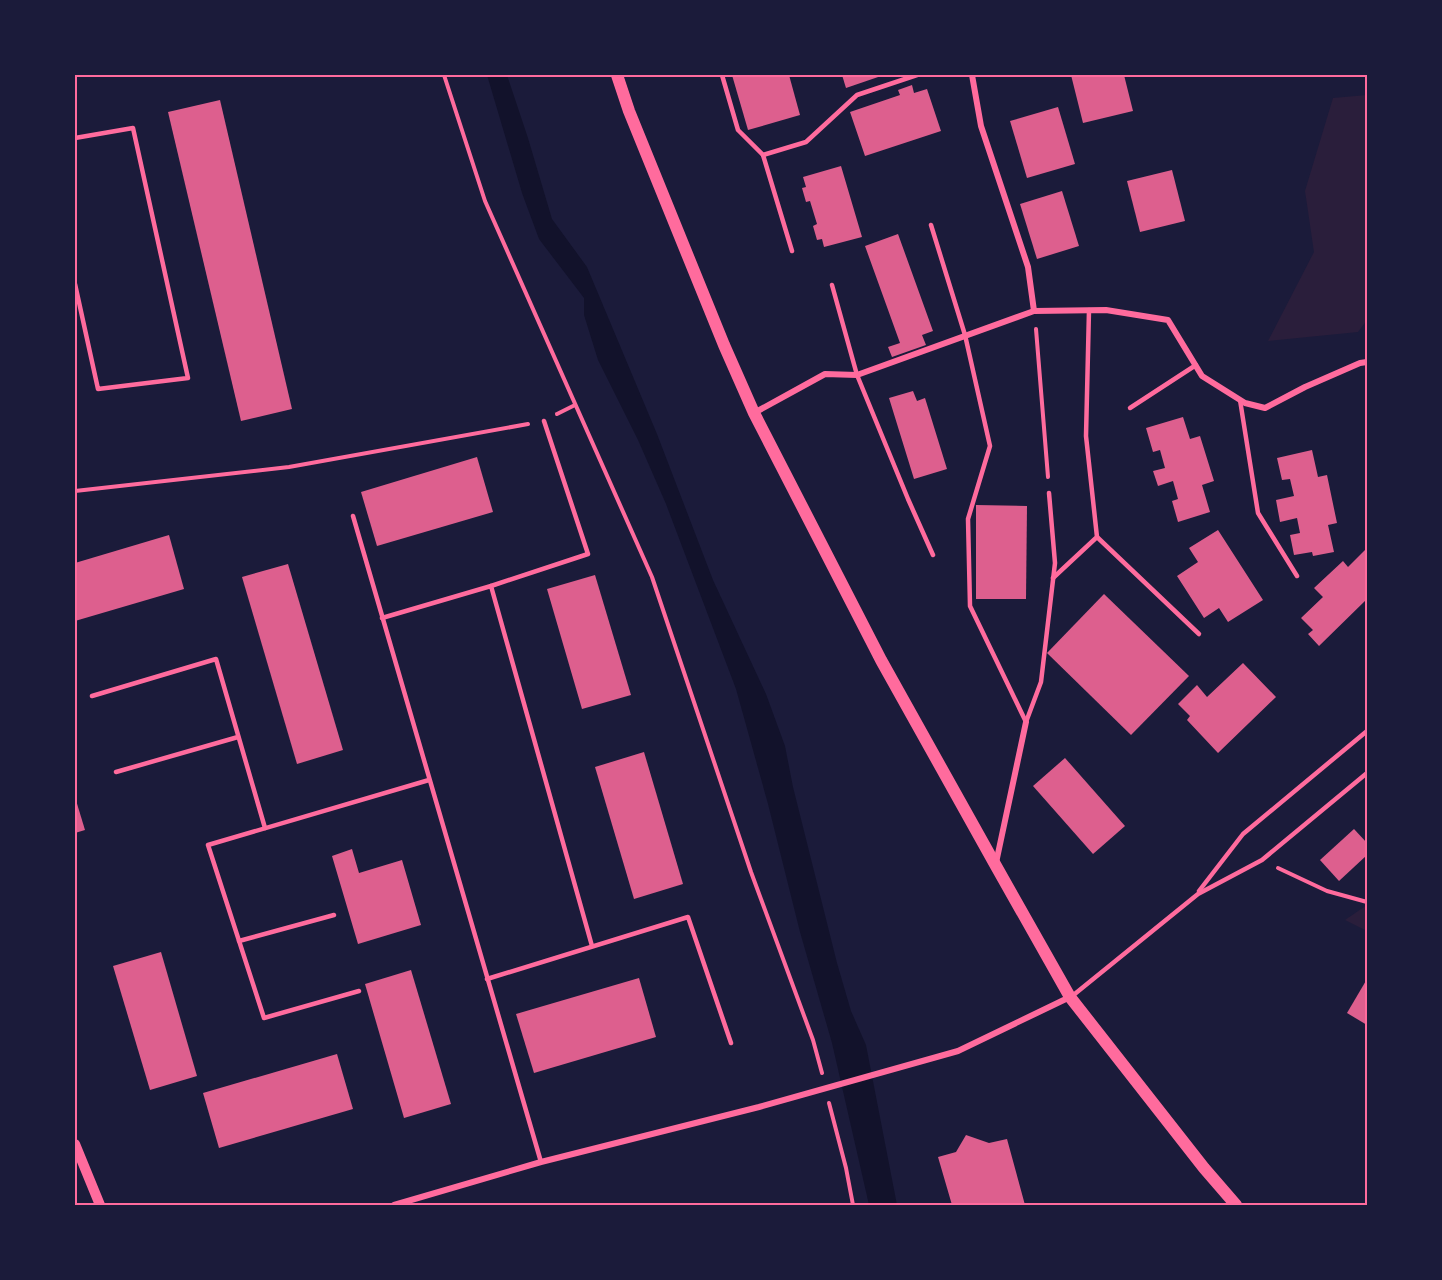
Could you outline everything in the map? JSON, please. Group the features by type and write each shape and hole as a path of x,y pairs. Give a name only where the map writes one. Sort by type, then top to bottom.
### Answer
{"main road":[{"path":"617,75 629,111 754,413 881,660 1070,997 1204,1168 1236,1205"}],"street":[{"path":"972,75 981,126 1028,267 1034,311"},
{"path":"754,413 825,374 857,375 1034,311 1106,310 1168,320 1202,376 1240,400 1265,408 1305,387 1367,362"},
{"path":"996,866 1026,722"},
{"path":"394,1205 541,1162 759,1107 958,1051 1070,997"},
{"path":"75,1144 100,1205"}],"lane":[{"path":"722,75 738,130 763,155 792,251"},
{"path":"763,155 806,142 858,95 917,75"},
{"path":"75,138 133,128 188,378 99,389 75,284"},
{"path":"932,225 964,335 990,446 968,519 969,606 1026,722"},
{"path":"832,285 857,375 933,555"},
{"path":"1089,310 1086,436 1097,537 1199,634"},
{"path":"1130,408 1196,365"},
{"path":"1240,400 1258,513 1297,576"},
{"path":"382,618 588,554 544,421"},
{"path":"1026,722 1041,682 1055,563 1049,493"},
{"path":"353,516 541,1162"},
{"path":"1053,578 1097,537"},
{"path":"491,586 592,946"},
{"path":"92,696 216,659 264,828"},
{"path":"1198,894 1243,834 1367,731"},
{"path":"116,772 238,737"},
{"path":"1070,997 1198,894 1262,860 1367,773"},
{"path":"359,991 264,1018 208,845 429,780"},
{"path":"239,941 334,915"},
{"path":"487,979 688,917 731,1043"}],"path":[{"path":"444,75 485,201 652,577 751,872 813,1040"},
{"path":"1034,311 1049,493"},
{"path":"75,492 289,467 544,421 575,405"},
{"path":"1262,860 1327,891 1367,902"},
{"path":"846,1168 853,1205"}],"shaded area":[{"path":"487,75 507,75 552,219 587,267 657,434 713,580 766,694 785,746 837,963 851,1011 866,1045 897,1205 869,1205 832,1043 800,932 736,689 666,504 638,440 598,360 584,315 584,298 539,239 522,193"},
{"path":"1367,95 1367,320 1358,332 1268,341 1314,252 1305,191 1333,98"},
{"path":"1367,905 1367,931 1345,920"}],"building":[{"path":"732,75 789,75 800,115 748,130"},
{"path":"842,75 884,75 846,88"},
{"path":"1071,75 1124,75 1133,111 1083,123"},
{"path":"912,85 914,93 927,89 941,131 865,156 850,112 900,95 898,90"},
{"path":"220,100 292,409 241,421 168,112"},
{"path":"1058,107 1075,164 1027,178 1010,121"},
{"path":"841,166 862,237 824,247 822,239 817,240 813,226 817,224 810,201 806,202 802,188 806,187 803,177"},
{"path":"1172,170 1185,221 1140,232 1127,181"},
{"path":"1062,191 1079,246 1037,259 1020,204"},
{"path":"898,234 933,331 922,335 926,345 892,357 888,347 900,343 865,246"},
{"path":"913,391 917,401 925,398 947,469 914,479 889,398"},
{"path":"1183,417 1190,439 1200,436 1214,481 1202,485 1210,512 1178,522 1172,501 1178,499 1173,481 1158,486 1153,471 1165,468 1160,450 1153,452 1146,428"},
{"path":"1312,450 1318,477 1327,475 1337,523 1328,525 1334,552 1313,556 1312,552 1294,555 1290,535 1300,533 1297,518 1280,522 1276,500 1294,496 1290,479 1282,480 1277,458"},
{"path":"477,457 493,512 377,546 361,492"},
{"path":"976,505 1027,506 1026,599 976,599"},
{"path":"1218,530 1263,600 1228,622 1219,608 1204,618 1177,576 1198,562 1189,548"},
{"path":"169,535 184,589 75,621 75,563"},
{"path":"1367,548 1367,599 1319,646 1308,634 1313,630 1301,618 1323,597 1314,588 1343,561 1348,567"},
{"path":"288,564 343,750 297,764 242,577"},
{"path":"595,575 631,695 582,709 547,589"},
{"path":"1104,594 1189,676 1131,735 1047,653"},
{"path":"1243,663 1276,697 1218,753 1187,720 1190,716 1178,704 1197,685 1207,697"},
{"path":"644,752 683,884 634,899 595,767"},
{"path":"1065,758 1125,826 1093,854 1033,786"},
{"path":"75,797 85,830 75,833"},
{"path":"1354,829 1367,843 1367,855 1339,881 1320,860"},
{"path":"352,849 359,873 402,860 421,925 358,944 332,856"},
{"path":"161,952 197,1076 150,1090 113,966"},
{"path":"411,970 451,1104 404,1118 365,984"},
{"path":"639,978 656,1037 534,1073 516,1014"},
{"path":"1367,979 1367,1025 1347,1013"},
{"path":"337,1054 353,1109 219,1148 203,1093"},
{"path":"966,1135 989,1143 1007,1139 1025,1205 952,1205 938,1157 956,1152"}]}
